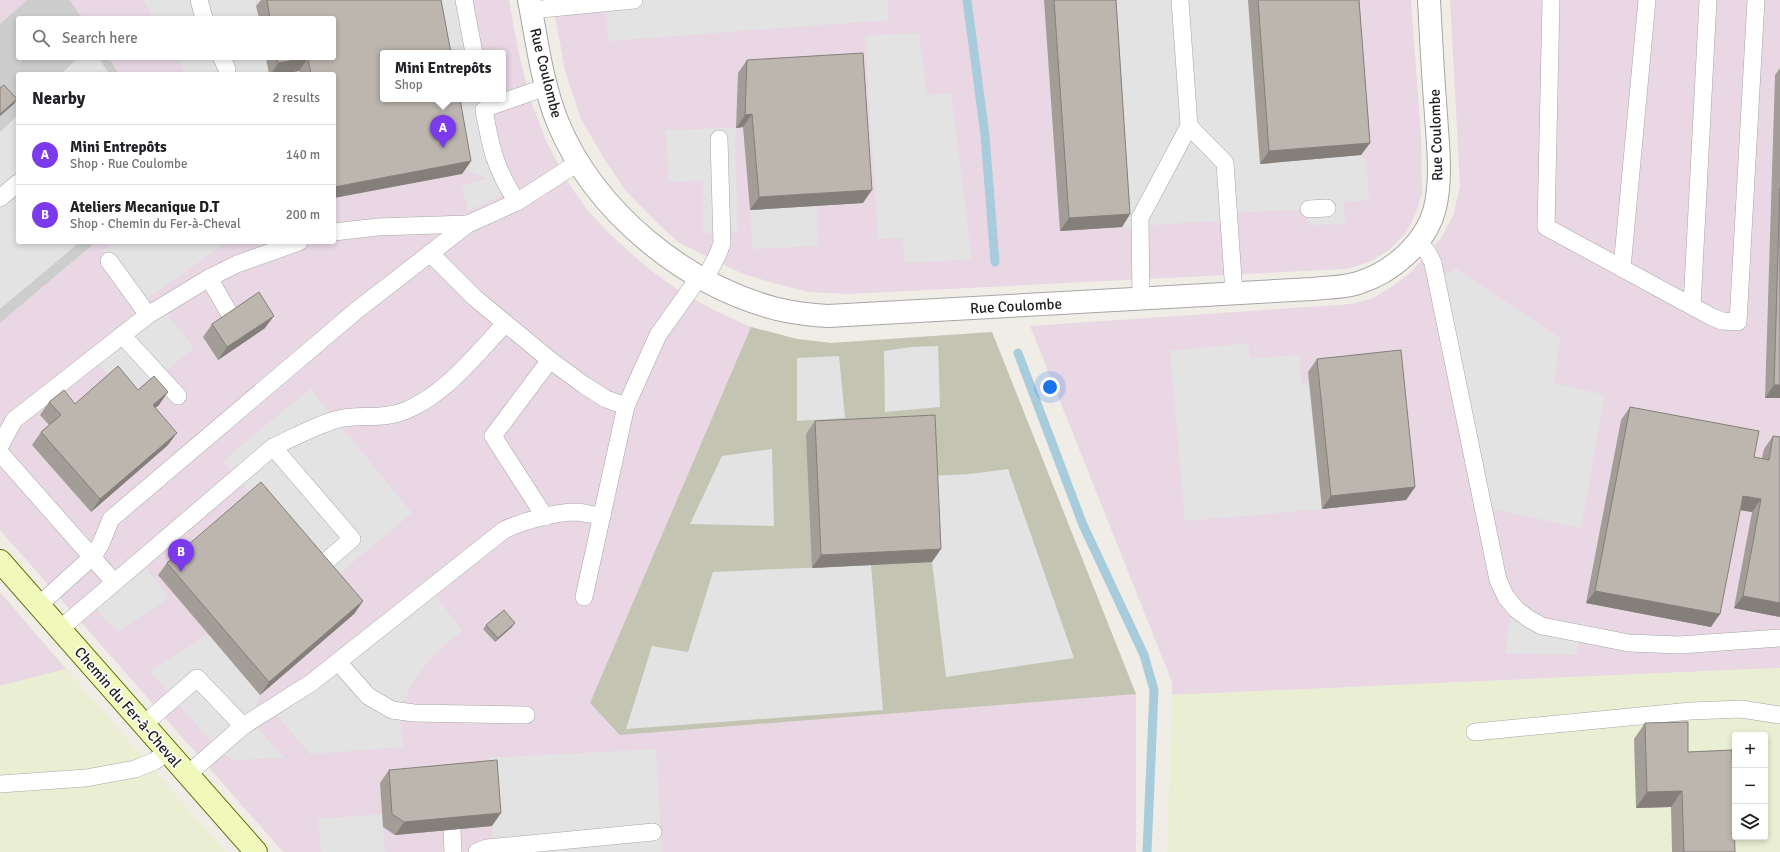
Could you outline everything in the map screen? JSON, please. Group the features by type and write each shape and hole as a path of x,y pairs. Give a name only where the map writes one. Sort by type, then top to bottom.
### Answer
{"street":[{"name":"Rue Coulombe","path":"530,5 546,87 558,124 579,162 602,197 624,220 647,241 702,278 742,296 777,309 828,316 1234,293 1356,284 1375,277 1406,255 1418,241 1428,225 1434,209 1439,169 1429,0"},
{"name":"Chemin du Fer-à-Cheval","path":"0,561 256,852"}],"lane":[{"path":"199,0 203,16"},
{"path":"464,0 473,50"},
{"path":"530,5 634,0"},
{"path":"1141,299 1140,218 1189,126 1180,0"},
{"path":"1552,0 1546,227 1722,321 1738,322 1756,0"},
{"path":"1622,268 1647,0"},
{"path":"1692,306 1708,0"},
{"path":"506,98 546,87"},
{"path":"483,104 491,151 502,178 517,202"},
{"path":"1189,126 1225,163 1234,293"},
{"path":"584,596 626,406 658,335 702,278 722,243 719,139"},
{"path":"39,605 92,557 101,546 104,533 111,519 357,310 468,224 517,202 579,162"},
{"path":"0,198 16,185"},
{"path":"1309,209 1327,208"},
{"path":"336,232 378,227 468,224"},
{"path":"1418,241 1428,253 1432,263 1498,580 1506,597 1516,609 1529,620 1542,626 1629,643 1679,645 1780,638"},
{"path":"0,446 14,420 148,315 209,278 264,248 287,244"},
{"path":"430,253 475,298 550,360 606,399 626,406"},
{"path":"109,261 148,315"},
{"path":"209,278 232,318"},
{"path":"60,629 273,447 335,420 386,417 413,407 442,388 505,324"},
{"path":"122,335 178,396"},
{"path":"545,517 493,436 550,360"},
{"path":"273,447 352,539 316,570"},
{"path":"0,453 114,582"},
{"path":"187,775 242,726 311,684 504,530 522,522 576,512 602,516"},
{"path":"339,662 368,696 392,710 414,713 526,715"},
{"path":"143,725 197,678 242,726"},
{"path":"1475,732 1691,711 1741,709 1780,715"},
{"path":"0,784 86,778 135,769 155,761 167,752"},
{"path":"452,829 453,852"},
{"path":"478,852 487,848 654,832"}],"shaded area":[{"path":"0,0 27,0 0,24"},
{"path":"27,0 70,0 81,16 16,16 16,60 110,60 118,72 16,72 16,244 94,244 0,323 0,24"},
{"path":"70,0 509,0 519,54 531,101 546,141 569,184 588,211 611,235 644,265 682,293 751,327 797,339 831,343 992,332 1136,694 1136,852 283,852 0,530 0,323 94,244 336,244 336,72 118,72 110,60 336,60 336,16 81,16"},
{"path":"143,0 255,0 259,16 152,16"},
{"path":"431,0 464,0 473,50 439,50"},
{"path":"552,0 1411,0 1421,135 1422,193 1416,213 1406,233 1389,250 1370,262 1346,269 848,294 809,292 741,273 679,243 625,190 603,157 581,119 565,71"},
{"path":"606,0 887,0 889,20 608,41"},
{"path":"1106,0 1248,0 1260,163 1361,155 1366,161 1369,200 1343,202 1346,224 1309,225 1308,209 1229,213 1229,220 1122,227"},
{"path":"1450,0 1780,0 1780,668 1172,695 1172,682 1030,326 1351,304 1371,299 1390,288 1411,272 1441,238 1453,216 1460,186"},
{"path":"919,33 927,95 951,93 972,259 905,263 902,238 878,239 865,36"},
{"path":"76,60 100,60 108,72 63,72"},
{"path":"177,60 266,60 269,72 184,72"},
{"path":"449,102 483,102 491,151 510,192 468,211 462,185 487,179 461,167"},
{"path":"16,117 16,244 78,244 0,309 0,132"},
{"path":"736,128 735,147 738,232 703,233 703,180 669,182 666,130"},
{"path":"817,206 818,246 753,249 750,210"},
{"path":"111,244 224,244 140,304 102,251"},
{"path":"1456,269 1560,338 1554,383 1605,395 1581,528 1483,507 1436,279"},
{"path":"161,307 194,348 129,402 93,358"},
{"path":"751,327 797,339 831,343 992,332 1136,694 620,735 590,703"},
{"path":"1248,343 1250,359 1299,355 1301,383 1309,383 1322,509 1185,521 1170,351"},
{"path":"938,346 940,407 885,412 884,351 911,347"},
{"path":"839,356 845,418 797,421 797,358"},
{"path":"310,389 412,513 328,583 223,461"},
{"path":"772,449 774,526 690,524 722,456"},
{"path":"1008,469 1074,658 946,677 932,562 928,476 970,474"},
{"path":"140,560 169,598 118,632 90,603"},
{"path":"871,565 883,710 626,729 652,646 688,652 713,572"},
{"path":"431,589 462,631 436,652 412,683 399,711 403,747 310,754 271,708"},
{"path":"0,592 66,669 0,686"},
{"path":"1512,605 1580,633 1577,655 1505,653"},
{"path":"208,634 260,695 251,721 284,758 233,760 217,748 150,671"},
{"path":"1780,668 1780,852 1167,852 1172,695"},
{"path":"66,669 225,852 0,852 0,686"},
{"path":"656,749 662,852 492,852 492,826 487,758"},
{"path":"382,814 385,852 321,852 318,819"}],"building":[{"path":"267,0 441,0 450,50 380,50 380,102 461,102 471,161 336,187 336,72 311,72 308,60 336,60 336,16 270,16"},
{"path":"1054,0 1116,0 1130,214 1069,218"},
{"path":"1258,0 1359,0 1370,143 1269,151"},
{"path":"863,53 872,190 759,197 752,114 745,115 747,60"},
{"path":"277,60 295,60 278,63"},
{"path":"4,85 16,98 16,100 0,114 0,88"},
{"path":"1780,187 1780,385 1774,385"},
{"path":"259,292 274,316 227,347 212,324"},
{"path":"1401,350 1415,487 1331,496 1317,359"},
{"path":"118,366 138,390 154,376 168,392 153,405 177,433 100,499 41,432 61,415 49,402 64,390 75,404"},
{"path":"1630,407 1759,431 1754,457 1769,460 1773,436 1780,437 1780,603 1743,596 1761,499 1743,496 1720,614 1595,591"},
{"path":"935,415 941,549 821,555 815,421"},
{"path":"261,482 363,601 269,682 167,563"},
{"path":"504,610 515,623 498,638 486,625"},
{"path":"1688,722 1688,752 1732,750 1732,840 1735,840 1735,852 1684,852 1682,791 1647,792 1645,723"},
{"path":"497,760 501,813 404,822 392,814 389,770"}],"waterway":[{"path":"967,0 985,135 995,262"},
{"path":"1018,353 1083,525 1144,655 1154,690 1147,852"}],"place":[{"name":"Mini Entrepôts","path":"443,148"},
{"name":"Ateliers Mecanique D.T","path":"181,572"}]}
